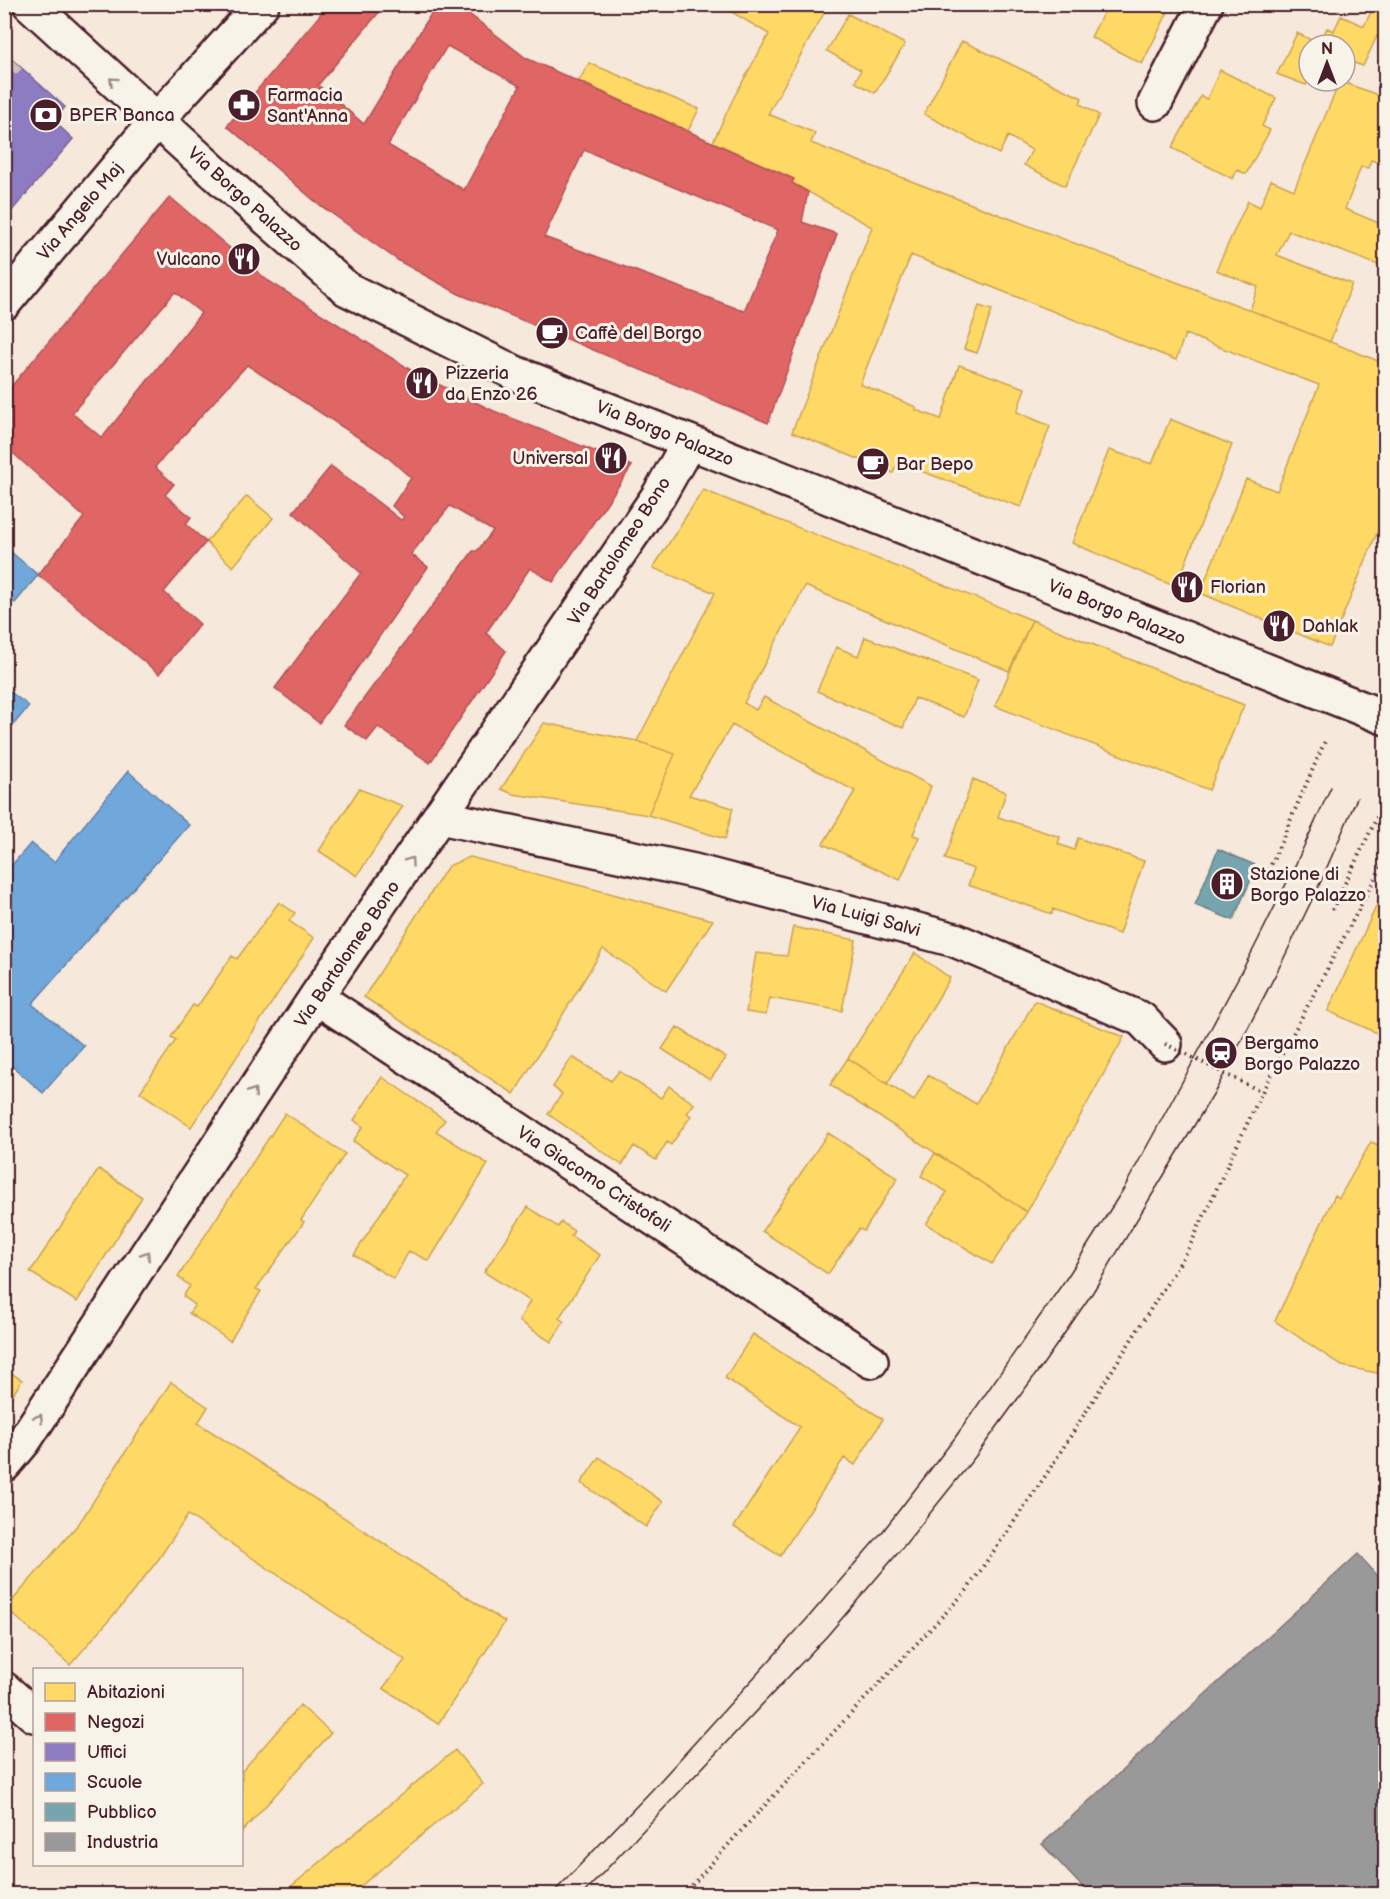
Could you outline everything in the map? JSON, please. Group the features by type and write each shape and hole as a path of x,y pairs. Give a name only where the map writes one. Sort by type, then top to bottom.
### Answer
{"street":[{"name":"Via Borgo Palazzo","path":"30,4 347,289 515,373 1386,718"},
{"name":"Via Angelo Maj","path":"4,303 157,120 262,4"},
{"path":"1155,103 1206,4"},
{"name":"Via Bartolomeo Bono","path":"4,1465 24,1441 316,996 659,495 689,442"},
{"name":"Via Luigi Salvi","path":"440,817 694,871 955,940 1141,1019 1165,1044"},
{"name":"Via Giacomo Cristofoli","path":"316,996 871,1361"},
{"path":"4,1689 33,1714"}],"path":[{"path":"1264,881 1329,735"},
{"path":"1332,910 1386,799"},
{"path":"684,1894 967,1590 1046,1475 1188,1250 1262,1092 1386,858"},
{"path":"1165,1044 1262,1092"}],"building: Abitazioni":[{"path":"727,4 829,4 768,114 815,133 811,143 1386,364 1386,511 1330,647 1200,593 1246,479 1277,491 1319,385 1185,334 1176,360 911,255 860,384 941,419 959,365 1025,388 1017,412 1050,426 1021,507 898,463 893,473 792,432 872,227 792,183 794,179 713,142 733,99 769,34 725,8"},
{"path":"1108,4 1172,4 1142,64 1091,37"},
{"path":"1375,4 1386,4 1386,40 1377,36 1363,66 1357,64 1357,33 1333,33 1341,16 1364,26"},
{"path":"848,14 905,44 875,93 855,82 861,70 827,51"},
{"path":"1327,28 1334,31 1333,33 1324,33"},
{"path":"1297,33 1297,82 1277,74"},
{"path":"962,41 1082,98 1080,104 1099,115 1065,186 1024,165 1032,150 1008,136 999,154 924,114"},
{"path":"589,63 699,109 688,131 579,81"},
{"path":"1220,70 1276,98 1262,126 1270,130 1246,174 1237,170 1233,179 1172,148 1201,96 1207,99"},
{"path":"1357,87 1386,98 1386,165 1371,160 1368,168 1361,167 1345,209 1386,226 1386,268 1289,231 1277,255 1352,284 1330,342 1250,310 1258,287 1216,270 1248,201 1260,207 1271,180 1294,190 1335,93 1357,93"},
{"path":"979,306 992,310 977,353 964,349"},
{"path":"1170,419 1232,445 1176,587 1072,543 1109,450 1152,464"},
{"path":"703,490 1032,620 1009,671 805,586 744,703 756,710 764,697 931,786 913,835 919,837 900,880 823,844 855,791 732,725 689,795 733,808 725,839 648,815 675,754 637,741 715,593 653,568"},
{"path":"247,496 273,518 233,567 206,542"},
{"path":"1032,620 1244,705 1209,790 995,706"},
{"path":"865,637 978,680 964,717 915,698 903,728 817,691 836,647 858,656"},
{"path":"544,723 637,741 675,754 648,815 513,794 501,789"},
{"path":"973,779 1006,792 998,817 1060,837 1058,844 1074,850 1078,838 1144,861 1119,934 1053,909 1052,914 968,885 974,869 945,859"},
{"path":"359,789 403,806 357,876 319,851"},
{"path":"470,857 713,920 666,991 603,949 514,1094 364,997 448,866"},
{"path":"1386,885 1386,1037 1328,1011"},
{"path":"279,902 295,913 289,921 314,938 191,1127 140,1092 176,1040 171,1037 193,1005 197,1007 232,956 237,959"},
{"path":"793,927 856,940 842,1011 770,998 766,1015 746,1012 756,953 787,956"},
{"path":"915,953 950,978 887,1084 848,1058"},
{"path":"1035,1001 1124,1037 1027,1212 830,1085 848,1058 914,1101 928,1075 976,1104"},
{"path":"677,1027 726,1058 710,1080 662,1049"},
{"path":"572,1057 611,1081 619,1071 661,1098 669,1086 694,1104 687,1113 691,1116 671,1145 667,1142 656,1160 634,1146 622,1165 548,1114 562,1094 553,1087"},
{"path":"382,1077 445,1120 436,1131 488,1164 429,1261 409,1251 394,1279 354,1255 405,1175 353,1141 363,1127 354,1120"},
{"path":"285,1113 345,1154 301,1220 304,1222 256,1289 261,1291 230,1341 189,1313 195,1305 183,1296 190,1286 178,1277"},
{"path":"828,1133 898,1178 864,1231 859,1229 828,1274 762,1231"},
{"path":"1371,1142 1386,1148 1386,1365 1377,1373 1342,1366 1275,1321 1335,1195 1339,1198"},
{"path":"935,1153 1027,1212 992,1264 926,1224 947,1192 921,1176"},
{"path":"99,1169 142,1197 77,1302 30,1272"},
{"path":"528,1207 558,1227 561,1222 574,1231 571,1236 600,1255 559,1318 564,1322 551,1342 519,1321 530,1301 484,1272"},
{"path":"753,1334 883,1419 855,1465 844,1458 780,1556 734,1527 800,1427 725,1378"},
{"path":"4,1369 22,1380 4,1409"},
{"path":"171,1382 208,1407 198,1423 505,1622 438,1724 383,1688 405,1660 188,1515 158,1560 70,1665 6,1608 80,1522"},
{"path":"599,1457 663,1502 646,1527 581,1483"},
{"path":"300,1705 331,1733 243,1831 243,1770"},
{"path":"455,1750 483,1784 351,1894 282,1894"}],"building: Negozi":[{"path":"329,4 386,4 318,85 364,124 437,4 456,4 526,58 794,179 792,183 808,192 802,222 837,234 768,423 459,294 399,261 317,203 227,126","holes":["447,46 520,86 464,190 388,145","584,150 778,230 744,311 544,237"]},
{"path":"170,197 267,280 417,374 494,411 632,466 553,582 530,568 486,633 506,651 430,763 378,727 367,741 344,725 473,551 477,551 493,531 450,506 411,554 428,567 319,723 275,688 361,573 293,512 331,466 401,520 404,517 392,506 411,478 384,454 247,365 155,467 174,484 165,495 191,517 186,524 206,542 164,592 200,624 159,674 38,575 84,517 4,445 4,395","holes":["175,292 201,313 102,438 72,413"]}],"building: Uffici":[{"path":"4,52 65,107 54,121 73,139 4,220"}],"building: Scuole":[{"path":"4,546 38,575 15,603 4,594"},
{"path":"4,687 29,706 4,736"},
{"path":"128,771 189,825 32,1004 84,1046 43,1093 4,1059 4,874 31,843 54,862"}],"building: Pubblico":[{"name":"Stazione di Borgo Palazzo","path":"1218,849 1257,866 1233,920 1195,905"}],"building: Industria":[{"path":"1358,1554 1386,1585 1386,1894 1089,1894 1042,1844"}],"tunnel":[{"path":"4,63 10,57"}],"tram line":[{"path":"552,1894 651,1791 806,1620 883,1531 954,1439 1068,1276 1124,1188 1254,948 1331,787"},
{"path":"583,1894 827,1636 903,1547 975,1457 1044,1363 1093,1292 1217,1088 1283,960 1357,798"}],"place":[{"name":"Farmacia Sant'Anna","path":"244,105"},
{"name":"BPER Banca","path":"46,115"},
{"name":"Vulcano","path":"244,259"},
{"name":"Caffè del Borgo","path":"552,333"},
{"name":"Pizzeria da Enzo 26","path":"422,383"},
{"name":"Universal","path":"611,458"},
{"name":"Bar Bepo","path":"873,464"},
{"name":"Florian","path":"1187,587"},
{"name":"Dahlak","path":"1279,626"},
{"name":"Stazione di Borgo Palazzo","path":"1227,884"},
{"name":"Bergamo Borgo Palazzo","path":"1221,1053"}]}
